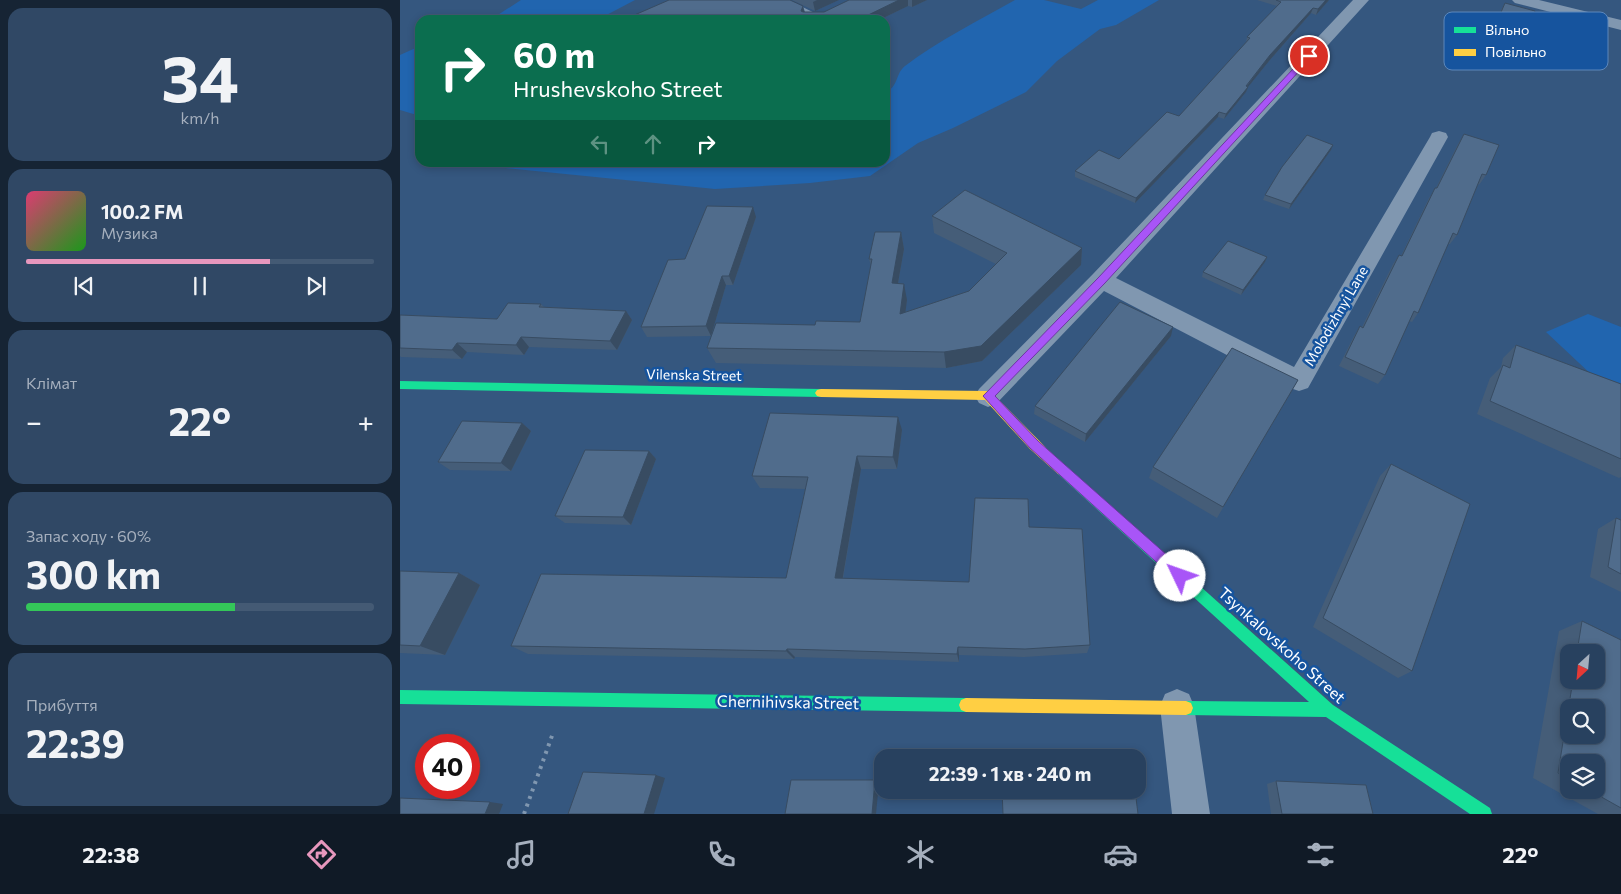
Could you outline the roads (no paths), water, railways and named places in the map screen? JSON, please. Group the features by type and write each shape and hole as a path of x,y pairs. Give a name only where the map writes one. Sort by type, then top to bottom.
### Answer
{"street":[{"path":"988,396 1101,280 1361,0"},
{"path":"1520,0 1568,12"},
{"path":"824,15 837,8"},
{"path":"1608,22 1621,25"},
{"name":"Molodizhnyi Lane","path":"1101,280 1300,381 1439,137"},
{"name":"Vilenska Street","path":"400,385 988,396"},
{"name":"Tsynkalovskoho Street","path":"988,396 1034,445 1328,710 1484,814"},
{"name":"Chernihivska Street","path":"400,697 1177,706 1328,710"},
{"path":"1177,706 1191,814"}],"lane":[{"path":"781,0 809,15"}]}
